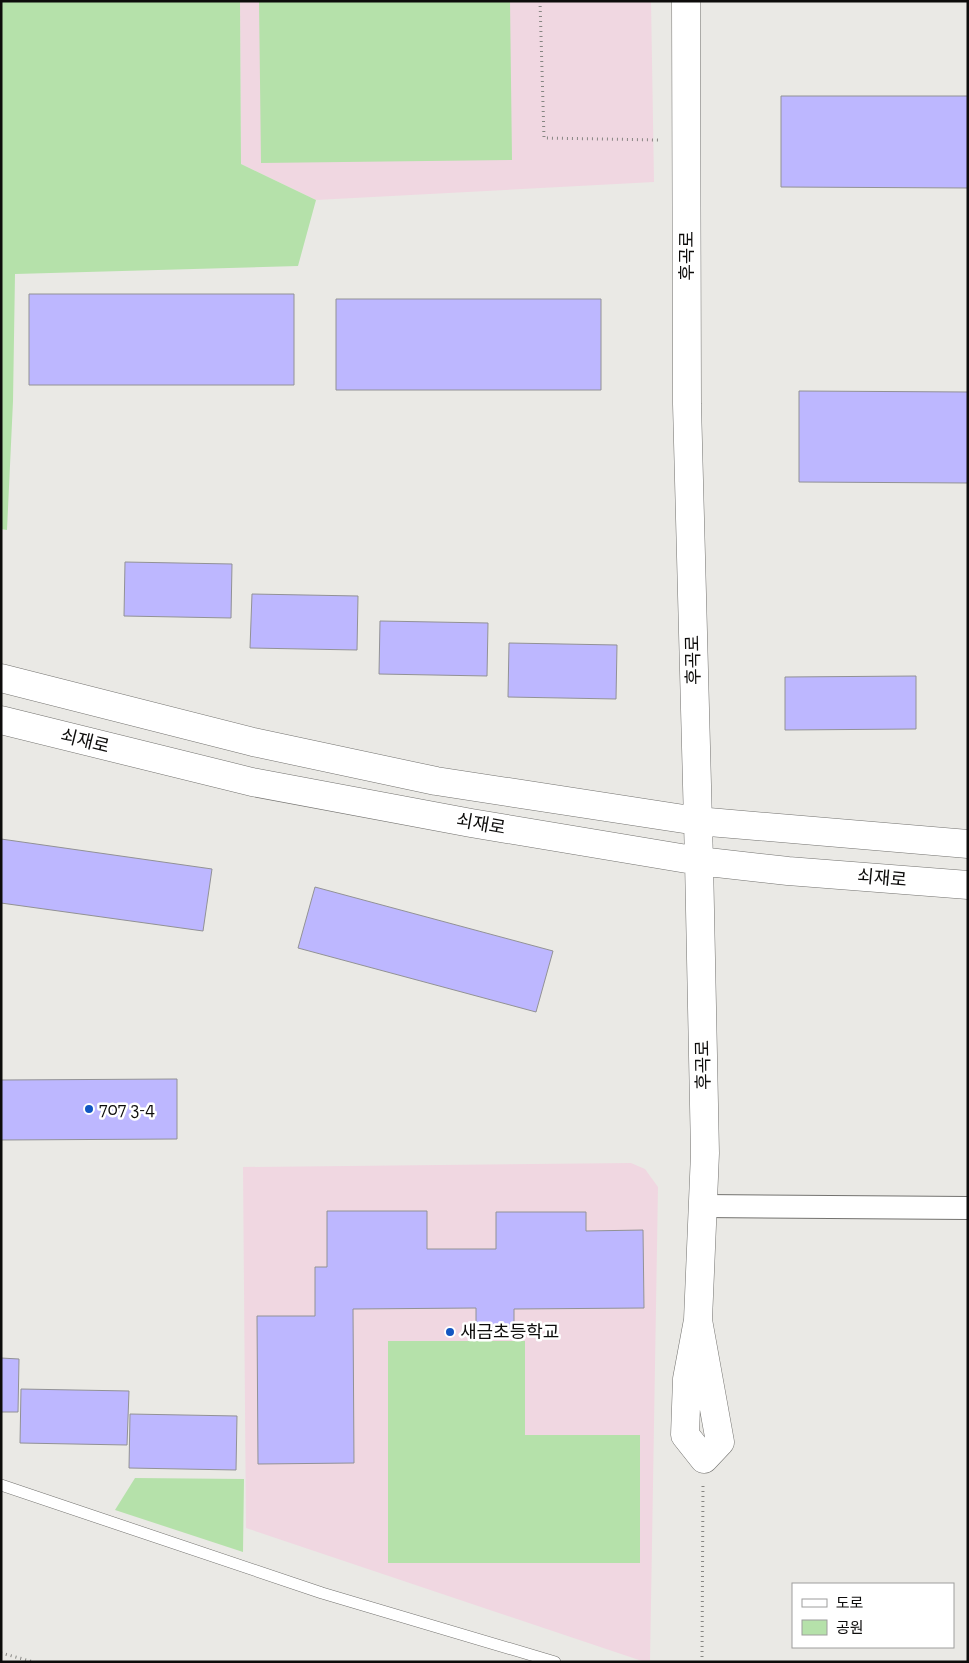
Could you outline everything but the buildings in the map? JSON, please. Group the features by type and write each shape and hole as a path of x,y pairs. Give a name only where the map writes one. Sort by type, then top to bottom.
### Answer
{"street":[{"name":"후곡로","path":"686,1 687,404 705,1153 698,1320 687,1379 685,1435 704,1460"},
{"name":"쇠재로","path":"1,678 253,742 436,781 697,821 968,844"},
{"name":"쇠재로","path":"1,720 252,782 471,823 699,861 788,871 968,885"},
{"path":"703,1206 968,1208"}],"lane":[{"path":"1,1485 322,1593 555,1662"}],"path":[{"path":"540,1 544,138 686,140"},
{"path":"702,1662 704,1460"},
{"path":"1,1653 34,1662"}],"shaded area":[{"path":"240,1 651,1 654,182 316,200 241,164"},
{"name":"새금초등학교","path":"631,1163 645,1169 658,1187 650,1662 645,1662 246,1528 243,1167"}],"green space":[{"path":"1,1 240,1 241,164 316,200 298,266 15,274 13,401 7,530 1,529"},
{"path":"259,1 510,1 512,160 261,163"},
{"path":"388,1341 525,1341 525,1435 640,1435 640,1563 388,1563"},
{"path":"135,1478 244,1479 243,1552 115,1510"}],"place":[{"name":"707 3-4","path":"89,1109"},
{"name":"새금초등학교","path":"450,1332"}]}
